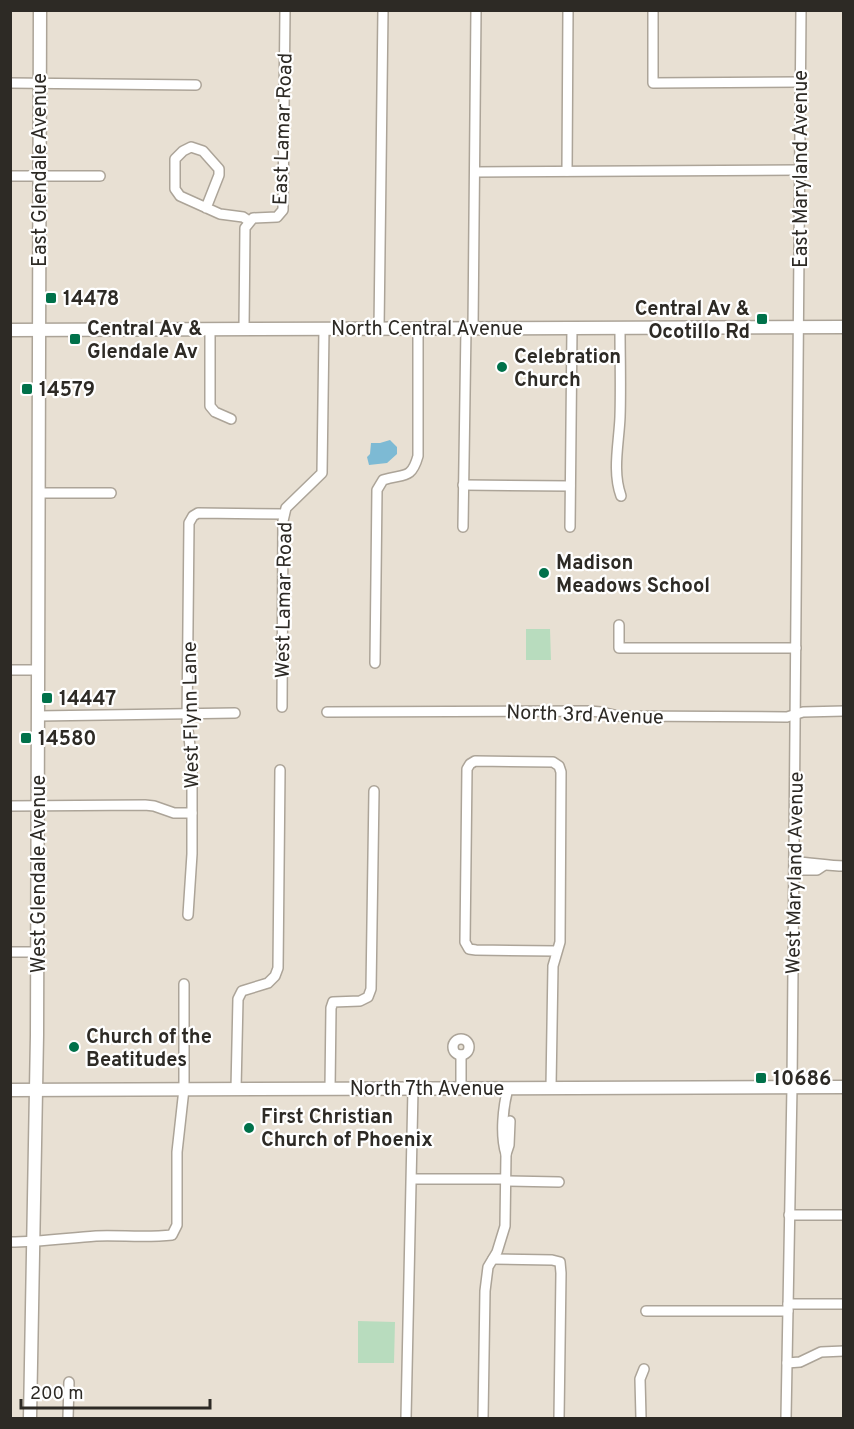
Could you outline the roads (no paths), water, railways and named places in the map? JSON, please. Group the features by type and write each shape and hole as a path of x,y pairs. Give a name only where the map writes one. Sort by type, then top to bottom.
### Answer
{"main road":[{"name":"East Glendale Avenue","path":"39,330 40,10"},
{"name":"North Central Avenue","path":"10,330 843,327"},
{"name":"West Glendale Avenue","path":"30,1419 36,1090 39,330"},
{"name":"North 7th Avenue","path":"10,1090 843,1087"}],"street":[{"name":"East Lamar Road","path":"244,329 244,231 249,221 257,217 277,217 283,211 285,10"},
{"path":"379,329 383,10"},
{"path":"463,527 475,172 477,10"},
{"path":"567,171 568,10"},
{"path":"653,10 653,83 800,82"},
{"name":"East Maryland Avenue","path":"799,328 801,10"},
{"path":"10,83 196,85"},
{"path":"206,208 219,175 219,169 203,151 191,147 175,159 175,189 180,196 206,208 220,214 243,217 249,221"},
{"path":"475,172 800,170"},
{"path":"10,176 100,176"},
{"path":"375,663 377,490 383,480 408,475 413,470 418,456 418,328"},
{"path":"570,527 572,328"},
{"path":"620,328 620,419 617,467 621,496"},
{"name":"West Maryland Avenue","path":"786,1419 792,1087 799,328"},
{"path":"210,329 210,406 215,412 231,419"},
{"name":"West Lamar Road","path":"282,706 284,514 288,506 322,473 324,329"},
{"path":"463,485 570,486"},
{"path":"38,493 111,493"},
{"name":"West Flynn Lane","path":"188,915 192,813 192,761 187,733 189,523 192,516 198,513 284,514"},
{"path":"619,625 619,648 796,648"},
{"path":"10,670 39,670"},
{"name":"North 3rd Avenue","path":"327,712 589,711 619,716 787,717 796,713 843,711"},
{"path":"38,716 235,713"},
{"path":"551,1087 553,966 560,942 561,772 559,766 553,762 476,761 467,769 465,942 469,949 476,951 556,951"},
{"path":"236,1089 236,1011 239,996 242,991 269,982 275,976 278,968 280,770"},
{"path":"330,1089 333,1002 360,1001 368,997 371,989 374,791"},
{"path":"10,806 145,805 174,813 192,813"},
{"path":"794,866 818,862 823,866 843,866"},
{"path":"10,952 37,952"},
{"path":"10,1242 97,1236 159,1237 171,1235 177,1225 177,1152 184,1089 184,984"},
{"path":"461,1055 461,1088"},
{"path":"483,1419 485,1291 489,1267 503,1237 505,1226 506,1154 510,1140 508,1088"},
{"path":"406,1419 413,1089"},
{"path":"412,1179 559,1182"},
{"path":"789,1215 843,1215"},
{"path":"493,1259 560,1262 559,1419"},
{"path":"646,1311 843,1304"},
{"path":"787,1363 800,1362 821,1352 843,1351"},
{"path":"641,1419 640,1379 644,1369"},
{"path":"68,1419 69,1382"}],"water":[{"path":"390,440 397,447 397,454 387,463 369,465 367,457 370,454 371,443"}],"place":[{"name":"14478","path":"51,298"},
{"name":"Central Av & Ocotillo Rd","path":"762,319"},
{"name":"Central Av & Glendale Av","path":"75,339"},
{"name":"Celebration Church","path":"502,367"},
{"name":"14579","path":"27,389"},
{"name":"Madison Meadows School","path":"544,573"},
{"name":"14447","path":"47,698"},
{"name":"14580","path":"26,738"},
{"name":"Church of the Beatitudes","path":"74,1047"},
{"name":"10686","path":"761,1078"},
{"name":"First Christian Church of Phoenix","path":"249,1128"}]}
